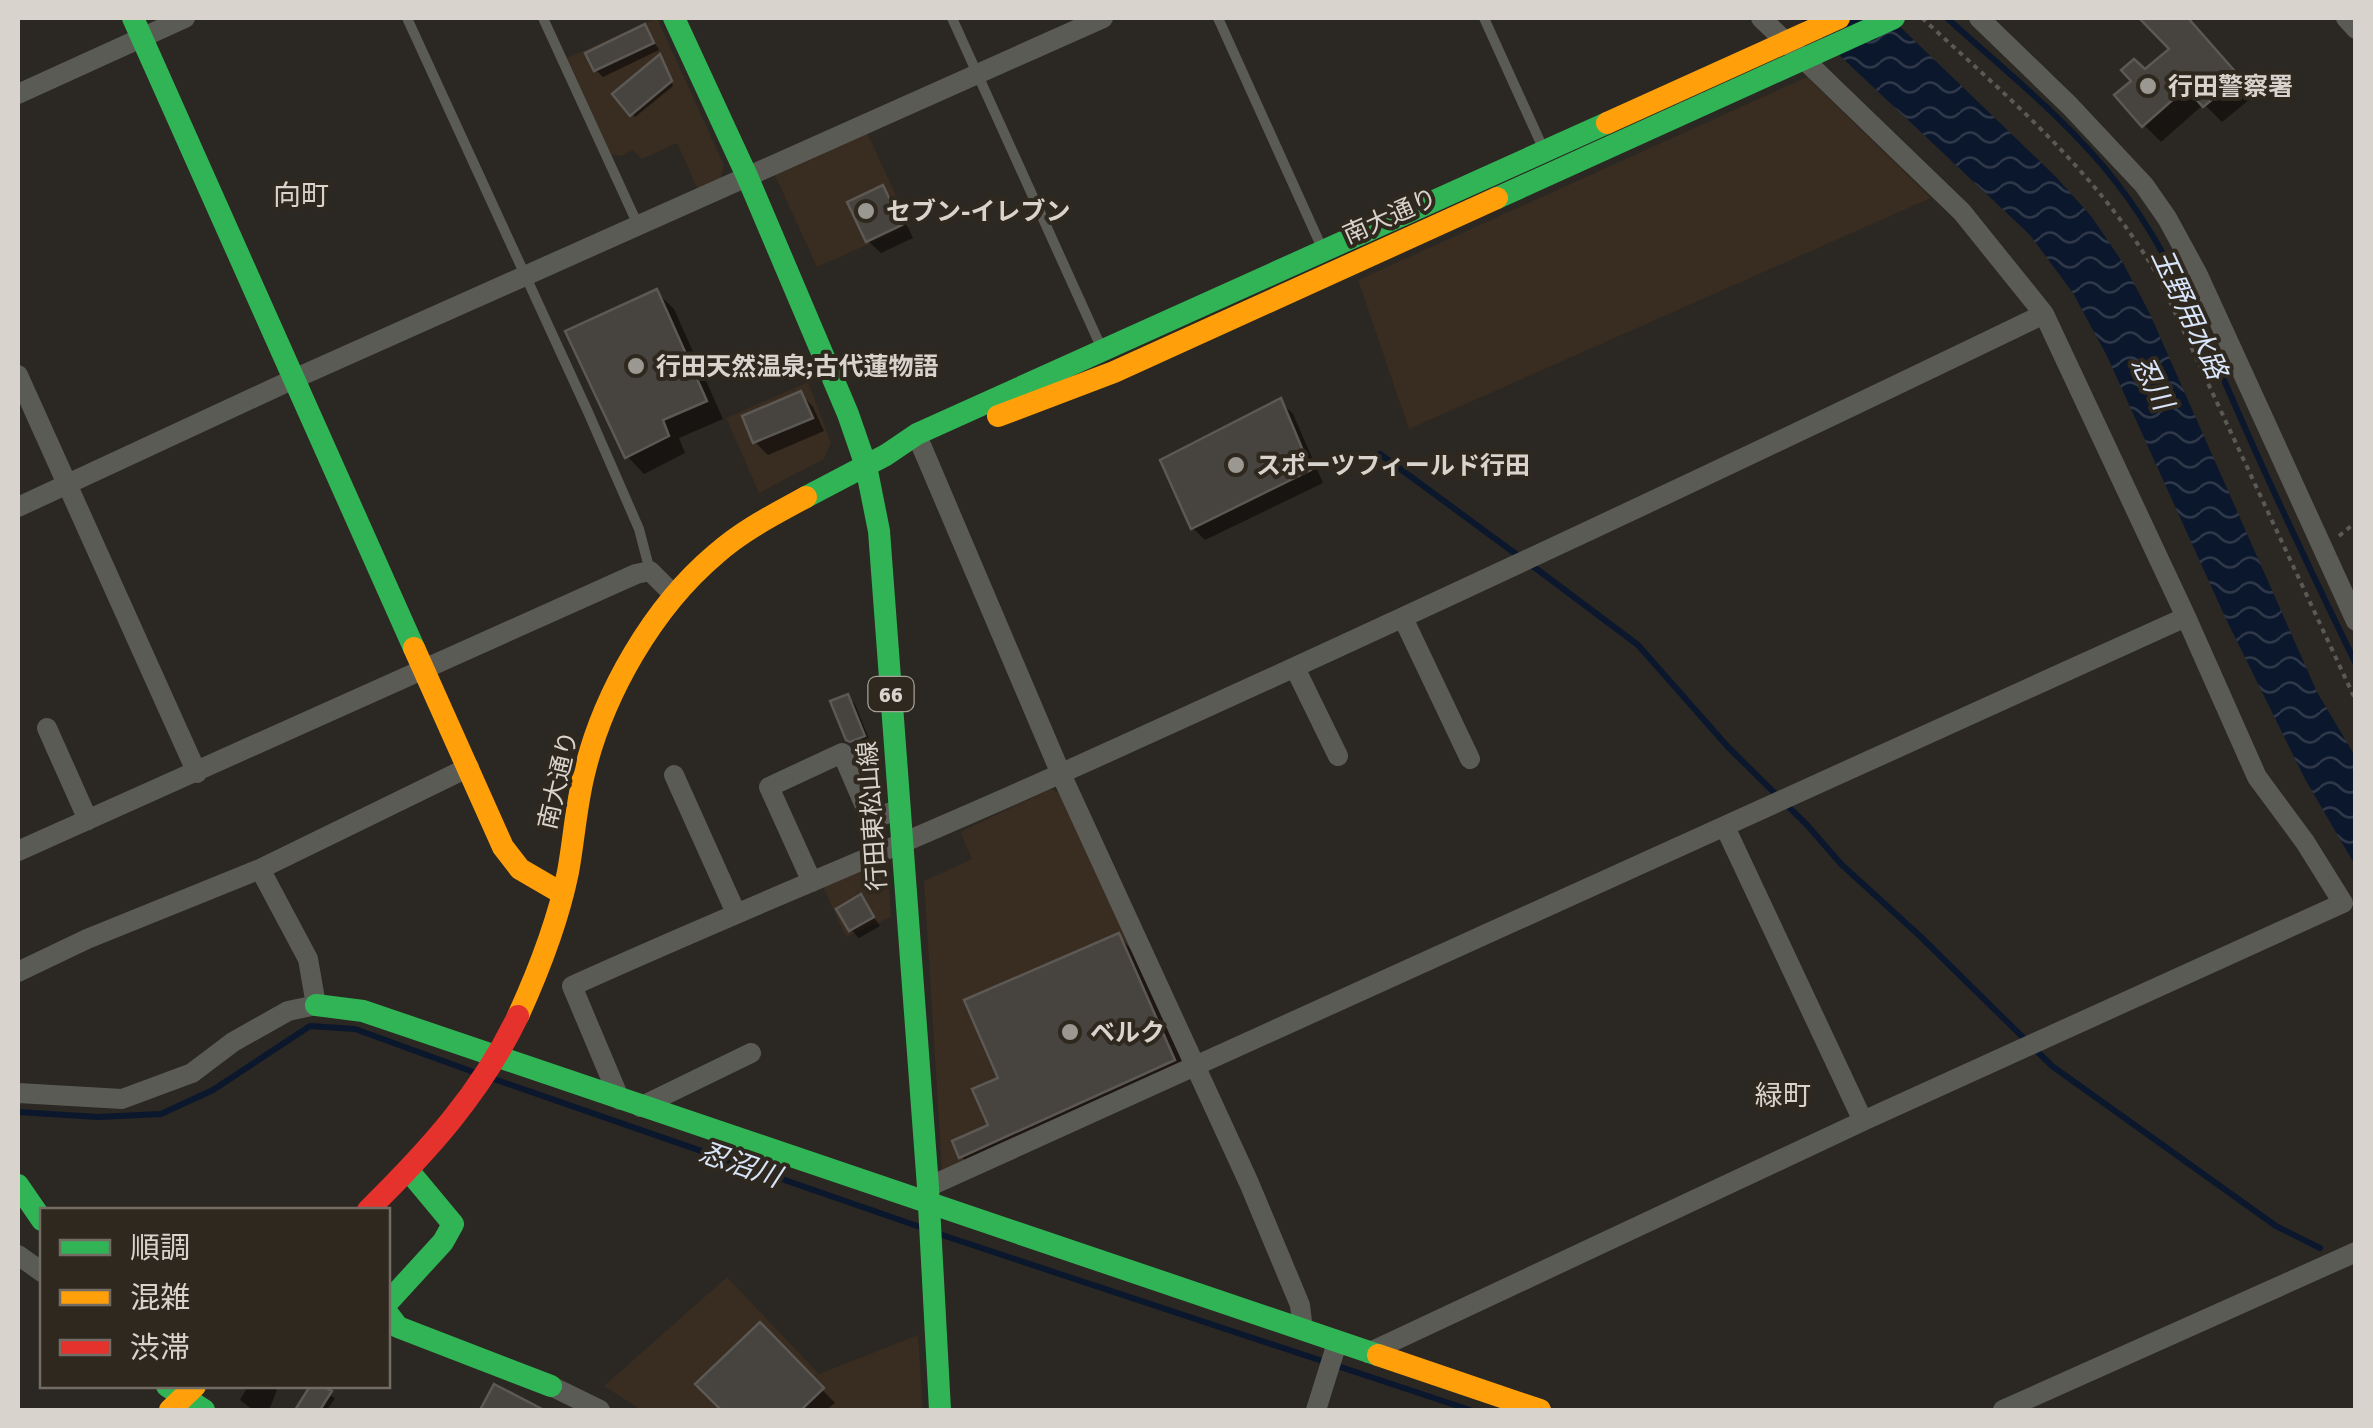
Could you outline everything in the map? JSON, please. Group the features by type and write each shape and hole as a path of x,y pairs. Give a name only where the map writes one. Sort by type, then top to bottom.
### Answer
{"street":[{"path":"18,94 138,27 186,18"},
{"name":"行田東松山線","path":"674,18 823,353 866,466 879,531 940,1410"},
{"path":"18,507 296,378 1103,18"},
{"path":"1368,1353 1862,1121 2350,911 2257,777 2044,314 1962,212 1801,47 1761,18"},
{"name":"南大通り","path":"1801,47 1839,18"},
{"name":"南大通り","path":"911,446 916,434 1103,350 1328,261 1801,47 1894,18"},
{"path":"1979,18 2132,172 2167,218 2356,622"},
{"path":"2346,18 2356,29"},
{"path":"138,27 511,860 563,894"},
{"name":"南大通り","path":"370,1208 466,1103 496,1057 540,965 563,894 584,770 604,709 635,654 698,569 740,532 866,466 1114,372 1328,261"},
{"path":"630,1103 572,986 1295,668 2044,314"},
{"path":"18,376 197,773"},
{"path":"911,446 1196,1068 1300,1305 1303,1330"},
{"path":"18,851 636,574 650,572 675,596"},
{"path":"1403,618 1470,759"},
{"path":"928,1195 1196,1068 2186,618"},
{"path":"1295,668 1338,756"},
{"path":"47,728 88,820"},
{"path":"812,882 769,786 842,754 872,820 899,809"},
{"path":"18,972 87,939 260,869 469,767"},
{"path":"674,775 736,913"},
{"path":"1726,827 1862,1121"},
{"path":"260,869 308,960 316,1005"},
{"path":"18,1092 122,1099 192,1073 264,1022 288,1011 316,1005 364,1011 630,1103 928,1195 1337,1343 1540,1410"},
{"path":"630,1103 751,1053"},
{"path":"390,1300 443,1242 453,1224 408,1170"},
{"path":"18,1185 40,1217"},
{"path":"2003,1410 2356,1252"},
{"path":"18,1254 40,1270"},
{"path":"390,1317 398,1327 552,1386 600,1410"},
{"path":"1316,1410 1337,1343"},
{"path":"179,1395 204,1410"}],"lane":[{"path":"407,18 640,530 650,572"},
{"path":"544,18 638,225"},
{"path":"952,18 1114,372"},
{"path":"1218,18 1328,261"},
{"path":"1484,18 1549,161"}],"path":[{"path":"1922,18 2080,167 2125,222 2158,278 2356,701"}],"shaded area":[{"path":"657,18 724,165 720,181 698,190 677,143 642,159 633,150 620,156 611,154 567,58"},
{"path":"1807,77 1931,198 1409,429 1358,280"},
{"path":"866,130 910,226 817,267 774,173"},
{"path":"808,382 831,443 824,459 759,493 726,418"},
{"path":"1051,789 1061,794 1184,1061 942,1170 924,881 972,859 960,832"},
{"path":"888,859 891,917 846,937 823,887"},
{"path":"727,1277 819,1374 918,1335 923,1410 641,1410 604,1386"}],"water":[{"name":"忍川","path":"1800,18 1891,18 2055,176 2091,216 2123,263 2149,312 2317,692 2355,756 2355,865 2305,779 2226,619 2107,356 2073,293 2030,235"}],"building":[{"path":"2139,18 2188,18 2240,77 2203,107 2186,88 2142,127 2114,95 2131,81 2121,70 2134,59 2145,69 2169,49"},
{"path":"645,24 654,43 594,71 585,53"},
{"path":"660,54 672,81 630,116 612,94"},
{"path":"883,185 902,225 866,242 847,202"},
{"name":"行田天然温泉;古代蓮物語","path":"657,289 707,401 663,420 669,436 625,458 565,331"},
{"path":"801,391 813,418 753,443 742,416"},
{"name":"スポーツフィールド行田","path":"1281,398 1311,470 1191,529 1160,460"},
{"path":"848,694 865,736 850,742 830,701"},
{"path":"861,894 874,917 849,931 836,909"},
{"name":"ベルク","path":"1119,933 1175,1060 959,1158 952,1141 988,1125 972,1089 998,1078 964,1000"},
{"path":"760,1322 824,1388 801,1410 721,1410 695,1384"},
{"path":"494,1384 544,1410 480,1410"},
{"path":"309,1388 332,1391 320,1410 295,1410"}],"waterway":[{"name":"玉野用水路","path":"1947,18 2035,96 2097,159 2155,240 2188,302 2356,664"},
{"path":"1380,454 1520,557"},
{"path":"1530,564 1638,645 1728,747 1841,864 2052,1066 2276,1226 2320,1248"},
{"name":"忍沼川","path":"18,1112 98,1117 161,1114 213,1090 310,1026 355,1029 479,1074"},
{"name":"忍沼川","path":"491,1078 923,1228"},
{"name":"忍沼川","path":"939,1234 1470,1410"}],"traffic: fast":[{"path":"133,18 414,648"},
{"path":"674,18 747,176 848,414 866,466 879,531 928,1187 940,1410"},
{"path":"1497,198 1894,18"},
{"path":"806,497 917,434 1607,123"},
{"path":"316,1005 363,1011 1378,1355"},
{"path":"390,1300 443,1242 453,1224 408,1170"},
{"path":"18,1185 40,1217"},
{"path":"390,1317 398,1327 551,1386"},
{"path":"170,1388 204,1410"}],"traffic: slow":[{"path":"1607,123 1839,18"},
{"path":"998,416 1114,372 1497,198"},
{"path":"518,1016 559,909 581,786 593,744 634,654 671,599 716,554 748,530 806,497"},
{"path":"414,648 503,847 520,869 563,894"},
{"path":"1378,1355 1540,1410"},
{"path":"170,1410 193,1388"}],"traffic: jam":[{"path":"370,1208 452,1120 518,1016"}],"place":[{"name":"行田警察署","path":"2148,86"},
{"name":"セブン-イレブン","path":"866,211"},
{"name":"行田天然温泉;古代蓮物語","path":"636,366"},
{"name":"スポーツフィールド行田","path":"1236,465"},
{"name":"ベルク","path":"1070,1032"}],"district":[{"name":"向町","path":"301,196"},
{"name":"緑町","path":"1783,1096"}]}
